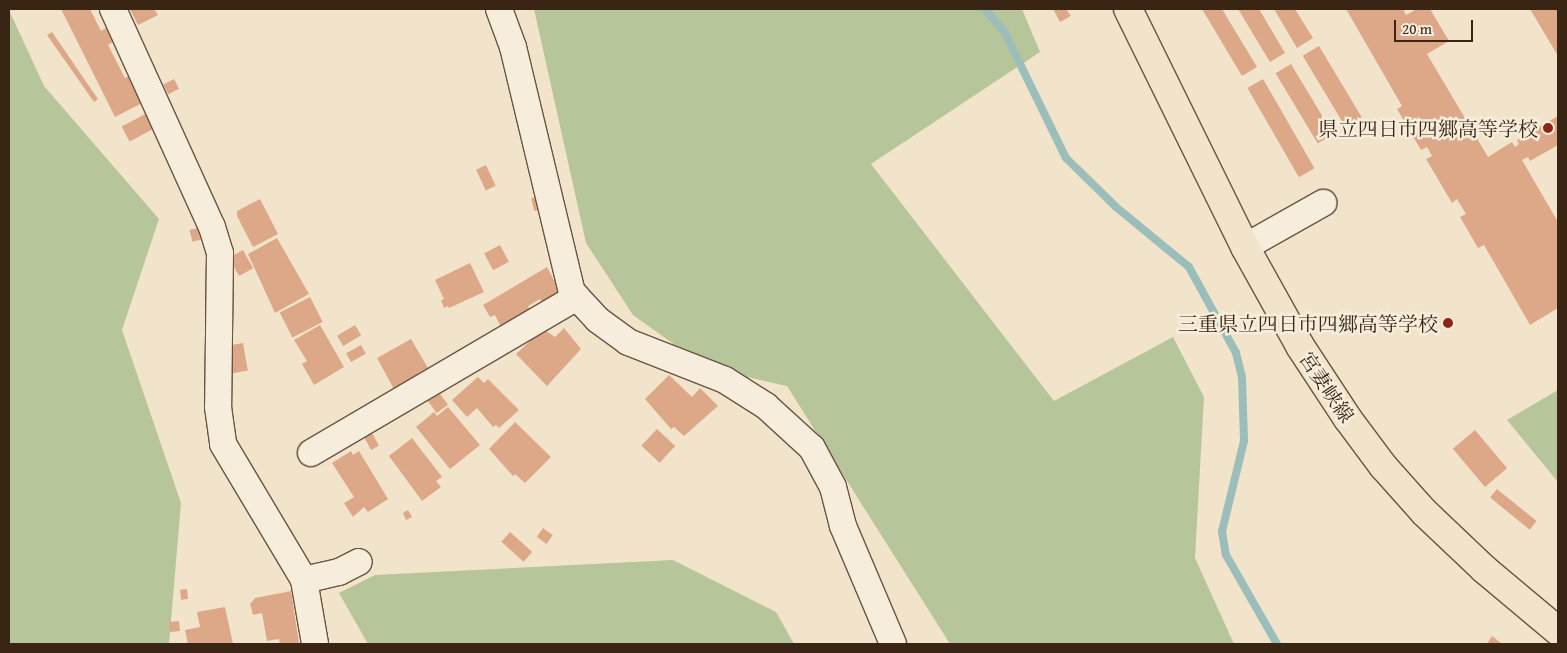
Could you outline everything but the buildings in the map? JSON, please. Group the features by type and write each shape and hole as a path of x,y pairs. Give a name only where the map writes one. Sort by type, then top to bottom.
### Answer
{"main road":[{"name":"宮妻峡線","path":"1128,9 1245,247 1300,346 1383,466 1424,512 1471,557 1558,631"}],"street":[{"path":"113,9 212,227 220,253 218,407 223,444 304,580 315,644"},
{"path":"499,9 513,47 538,161 572,292 598,320 628,342 725,380 766,406 812,448 833,487 843,526 892,644"},
{"path":"1245,247 1323,203"},
{"path":"311,453 577,297"},
{"path":"304,580 338,572 359,562"}],"green space":[{"path":"534,9 1022,9 1040,52 871,164 1054,401 1173,337 1204,397 1195,558 1234,644 950,644 787,386 707,368 633,315 586,243"},
{"path":"9,10 44,86 159,219 122,330 181,503 169,644 9,644"},
{"path":"1558,390 1558,482 1507,420"},
{"path":"673,560 776,612 794,644 368,644 339,593 375,575"}],"waterway":[{"path":"985,9 1005,33 1066,158 1116,207 1189,267 1236,353 1242,377 1244,441 1222,531 1226,555 1277,644"}],"place":[{"name":"県立四日市四郷高等学校","path":"1548,128"},
{"name":"三重県立四日市四郷高等学校","path":"1448,323"}]}
